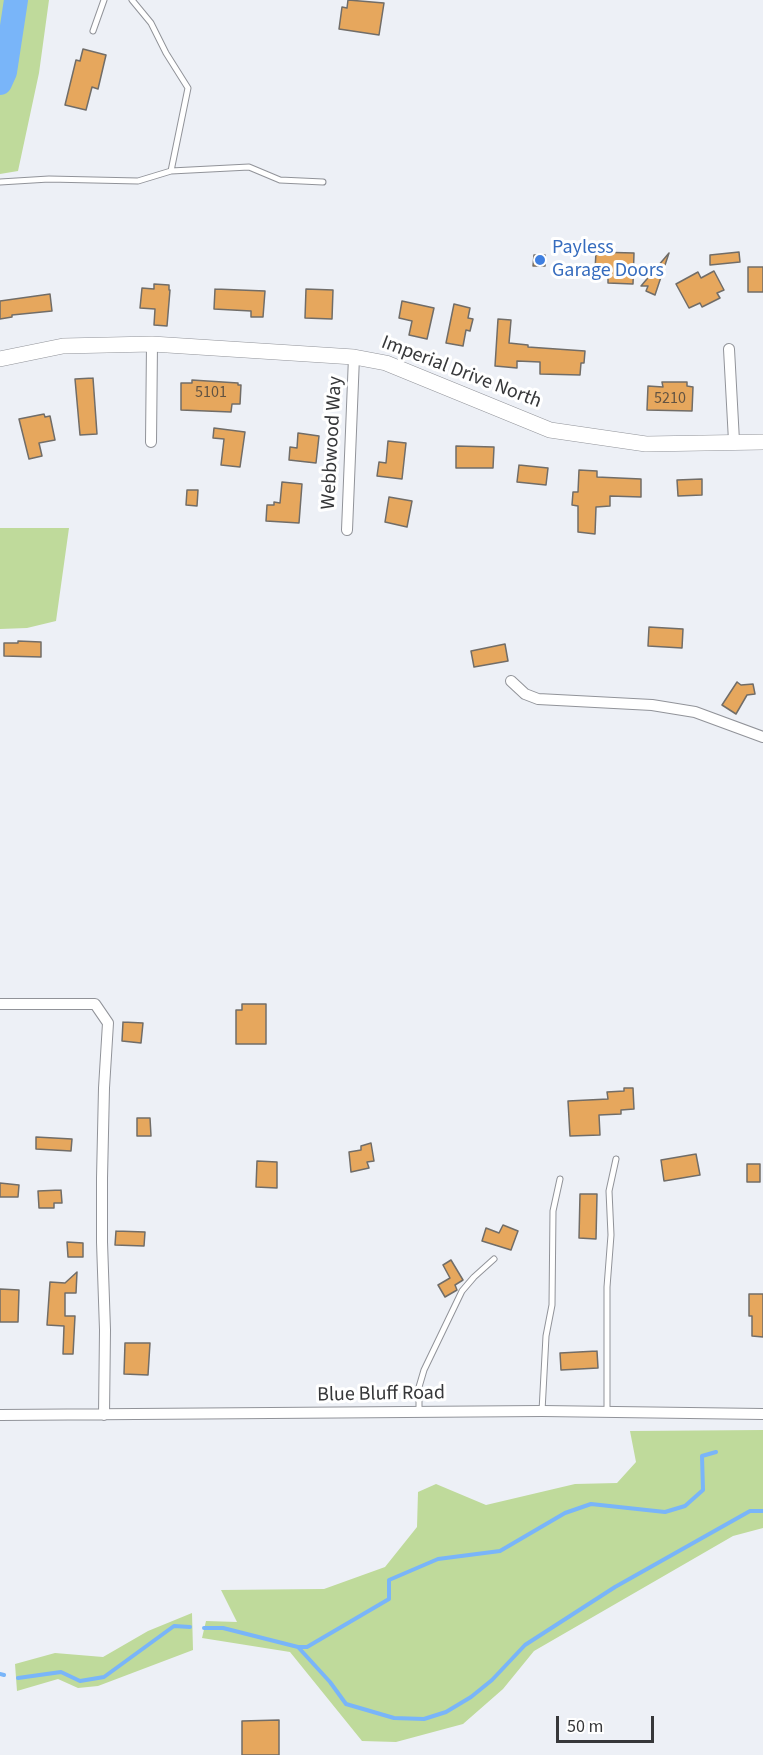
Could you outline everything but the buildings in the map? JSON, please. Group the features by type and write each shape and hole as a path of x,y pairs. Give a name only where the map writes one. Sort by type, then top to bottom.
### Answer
{"street":[{"name":"Imperial Drive North","path":"0,359 63,346 152,344 354,357 386,363 550,430 646,444 763,442"},
{"path":"151,442 152,344"},
{"path":"729,349 734,441"},
{"name":"Webbwood Way","path":"346,530 354,357"},
{"path":"511,681 525,694 538,699 652,705 695,712 763,738"},
{"path":"0,1004 95,1004 108,1023 102,1189 104,1415"},
{"name":"Blue Bluff Road","path":"0,1415 542,1411 763,1414"}],"lane":[{"path":"93,31 104,0"},
{"path":"132,0 151,23 166,53 188,88 171,171"},
{"path":"0,182 49,179 138,181 171,171 249,167 280,180 323,182"},
{"path":"606,1412 607,1287 611,1235 609,1191 616,1159"},
{"path":"542,1411 546,1336 552,1305 553,1211 560,1179"},
{"path":"419,1412 419,1387 424,1370 462,1292 474,1277 494,1259"}],"green space":[{"path":"0,0 49,0 39,73 18,171 0,174"},
{"path":"0,528 69,528 56,621 27,628 0,629"},
{"path":"763,1430 763,1528 733,1536 534,1651 503,1689 463,1724 396,1742 362,1741 290,1652 202,1638 206,1621 237,1622 221,1590 324,1589 385,1567 417,1527 418,1492 436,1484 486,1505 575,1484 617,1483 636,1462 630,1431"},
{"path":"192,1613 193,1650 98,1686 78,1688 58,1679 17,1691 15,1664 55,1653 103,1657 148,1631"}],"waterway":[{"path":"0,83 5,72 16,0"},
{"path":"299,1647 307,1647 389,1599 389,1580 438,1559 500,1551 565,1513 591,1504 665,1512 685,1506 703,1490 702,1456 716,1452"},
{"path":"204,1628 223,1628 298,1647 330,1682 346,1704 394,1718 424,1719 446,1712 471,1697 492,1680 525,1645 615,1587 750,1511 763,1511"},
{"path":"18,1678 61,1672 80,1681 104,1677 174,1626 190,1627"},
{"path":"0,1674 4,1675"}],"place":[{"name":"Payless Garage Doors","path":"540,260"}]}
